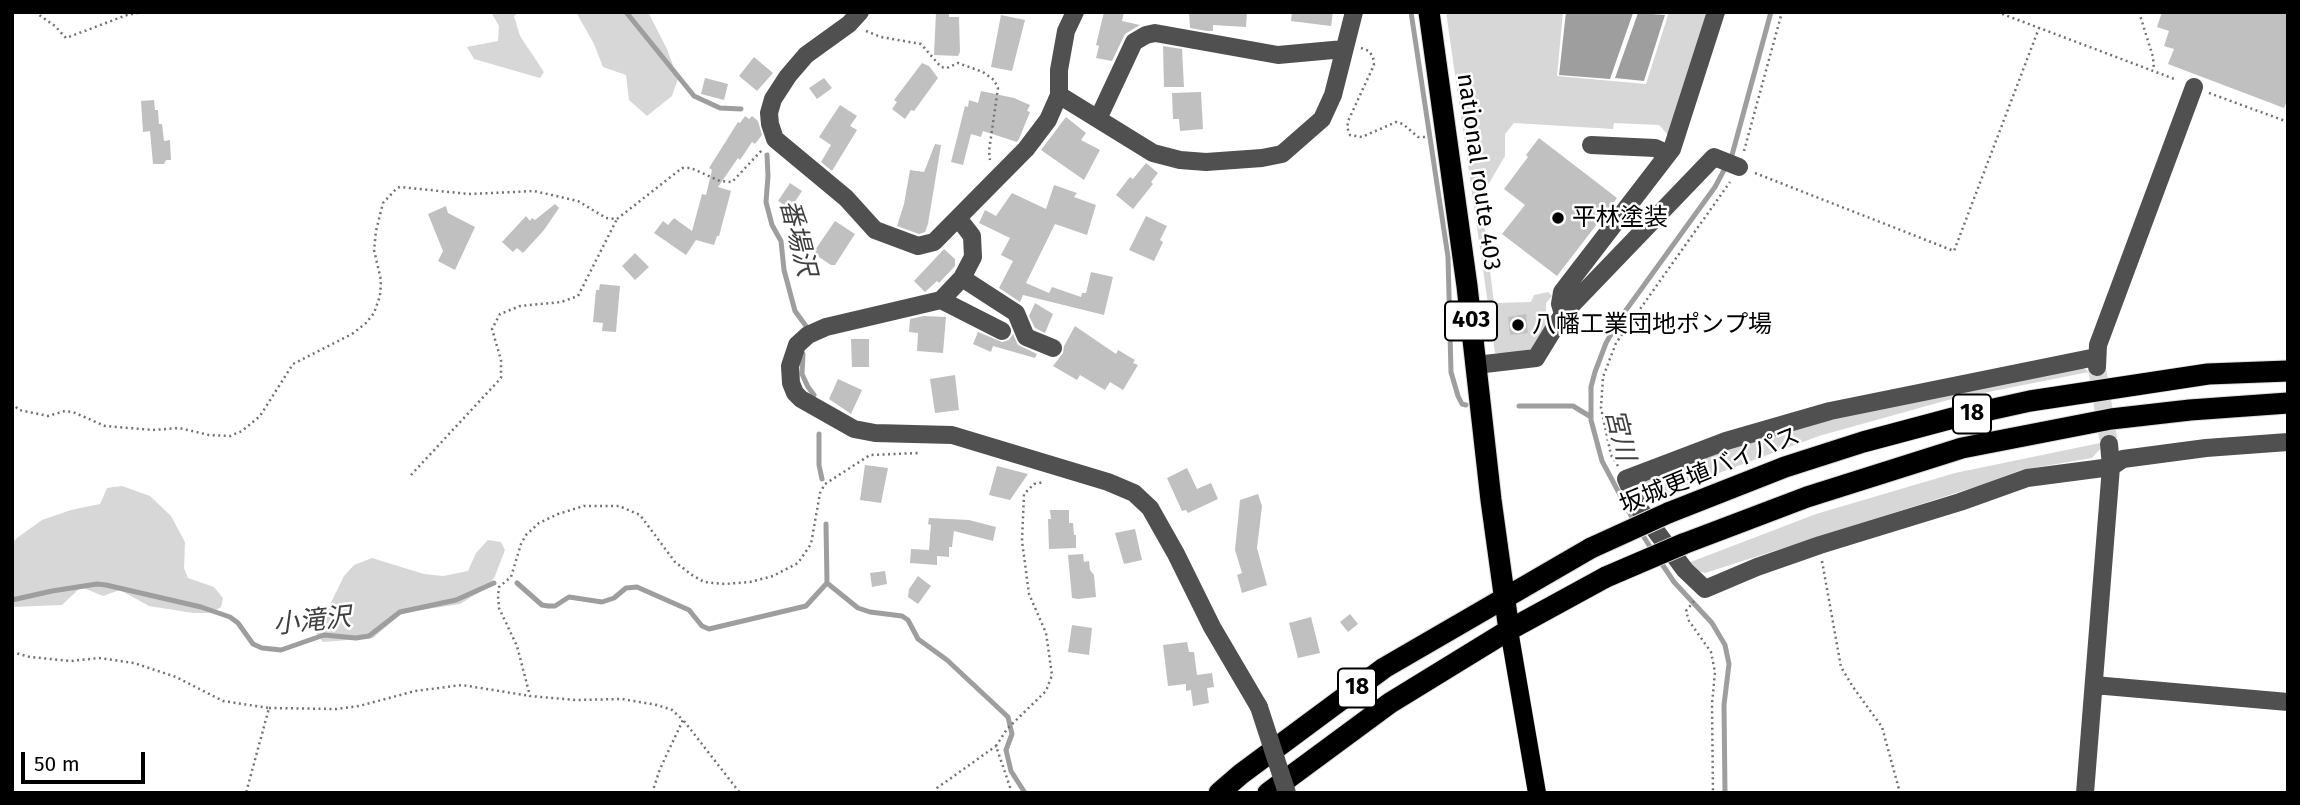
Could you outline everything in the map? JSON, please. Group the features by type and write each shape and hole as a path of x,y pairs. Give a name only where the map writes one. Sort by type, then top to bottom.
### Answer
{"highway":[{"name":"national route 403","path":"1429,12 1467,286 1509,630"},
{"name":"坂城更埴バイパス","path":"1219,793 1384,668 1591,548 1668,513 1785,467 1863,442 1953,418 2030,401 2208,374 2288,370"},
{"name":"18","path":"1268,793 1390,702 1509,630 1606,577 1683,544 1807,497 1962,449 2111,419 2288,403"}],"main road":[{"path":"1509,630 1537,793"}],"street":[{"path":"855,18 806,55 773,99 769,113 775,139 846,198 875,230 918,246 934,242 1026,149 1048,120 1059,95 1059,70 1066,31 1075,12"},
{"path":"1059,95 1153,153 1180,160 1206,162 1282,154 1322,119 1333,95 1354,12"},
{"path":"1563,314 1560,304 1562,292 1672,149 1716,12"},
{"path":"1098,119 1135,43 1146,35 1155,33 1278,55 1344,49"},
{"path":"2194,87 2098,345 2096,362 1830,411 1726,441 1626,479 1638,507 1685,570 1705,589 1820,545 1960,502 2027,478 2111,467 2123,459 2206,448 2288,442"},
{"path":"1591,145 1656,148 1668,154"},
{"path":"1475,365 1536,358 1563,314 1714,157 1739,167"},
{"path":"958,218 972,236 972,257 962,278 941,300 838,324 808,335 797,345 790,366 795,393 854,429 875,433 952,435 1108,482 1134,493 1150,508 1212,627 1259,707 1287,793"},
{"path":"962,278 1016,313 1026,337 1053,348"},
{"path":"941,300 1002,331"},
{"path":"2085,793 2111,467 2109,444"},
{"path":"2094,685 2288,702"}],"path":[{"path":"35,12 55,26 66,38 127,15 143,12"},
{"path":"1626,479 1611,455 1604,431 1601,408 1603,377 1616,343 1720,199 1739,167 1753,126 1782,12"},
{"path":"1997,12 2288,122"},
{"path":"2139,12 2153,57 2154,70"},
{"path":"855,18 881,37 921,44 941,67 947,68 958,63 983,72 994,80 998,88 989,151 991,170"},
{"path":"1739,167 1954,251 2039,28"},
{"path":"1344,49 1361,48 1370,51 1374,65 1349,119 1347,127 1350,135 1362,137 1396,122 1403,124 1418,137 1424,137"},
{"path":"411,475 501,378 501,360 492,329 500,314 520,306 561,302 578,296 617,219 682,168 691,168 720,181 732,182 775,139"},
{"path":"12,402 19,410 48,416 65,411 74,412 105,426 153,430 179,428 209,435 230,436 242,431 260,416 293,364 352,334 366,323 380,296 381,281 374,250 376,231 383,203 397,188 470,194 534,191 578,201 606,218 617,219"},
{"path":"530,696 517,646 499,608 498,596 499,587 510,577 526,535 539,523 584,506 620,506 640,515 675,562 692,575 704,582 750,582 774,576 798,563 811,544 820,493 825,484 870,455 930,452"},
{"path":"934,793 937,788 996,746 1014,721 1046,691 1052,675 1046,633 1029,594 1024,572 1022,541 1024,494 1034,484 1045,481"},
{"path":"1820,545 1841,667 1882,727 1900,793"},
{"path":"1686,611 1689,621 1711,652 1715,672 1712,704 1713,793"},
{"path":"12,652 30,657 71,661 99,658 134,663 176,677 223,701 269,708 336,709 359,706 415,691 462,685 530,696 575,700 622,699 657,705 672,710 683,720 740,793"},
{"path":"246,793 269,708"},
{"path":"652,793 683,720"},
{"path":"996,746 1012,793"}],"shaded area":[{"path":"491,12 520,12 514,16 520,36 544,72 540,78 474,59 467,47 498,41 499,26"},
{"path":"576,12 648,12 667,49 678,79 672,96 647,116 629,100 626,75 603,67"},
{"path":"1446,12 1563,12 1557,76 1646,84 1669,12 1709,12 1668,135 1659,125 1614,123 1613,129 1514,123 1505,134 1505,156 1481,197 1494,303 1531,302 1534,295 1548,292 1552,296 1546,303 1546,330 1533,350 1519,354 1495,353"},
{"path":"1566,12 1633,13 1610,79 1559,75"},
{"path":"1638,13 1665,15 1644,81 1615,78"},
{"path":"2083,368 2089,372 1948,400 1819,436 1645,503 1641,491 1643,481 1729,449 1832,418"},
{"path":"2100,443 2100,449 2092,458 2021,470 1705,573 1688,563 1816,514 1955,473"},
{"path":"122,486 150,496 171,516 185,542 184,568 188,578 214,587 223,598 221,607 211,613 193,613 149,606 120,590 103,596 81,587 62,605 12,607 12,543 42,520 100,504 107,488"},
{"path":"488,540 501,542 505,550 495,576 488,587 460,604 402,613 373,638 323,642 316,633 344,576 354,565 372,558 424,574 443,576 468,571 476,553"}],"building":[{"path":"936,12 949,12 949,17 959,17 958,56 934,55"},
{"path":"1104,12 1124,12 1122,21 1140,25 1125,34 1112,61 1096,58 1099,46 1096,45"},
{"path":"1189,12 1247,12 1246,27 1213,25 1213,31 1190,28"},
{"path":"1292,12 1333,12 1331,26 1291,21"},
{"path":"2162,12 2288,12 2288,99 2284,108 2168,64 2174,49 2164,46 2169,31 2157,27"},
{"path":"1001,15 1025,20 1012,71 991,67"},
{"path":"1163,46 1182,49 1184,87 1164,87"},
{"path":"754,57 773,73 757,91 739,76"},
{"path":"922,63 929,66 938,78 905,119 892,109 897,102 894,100"},
{"path":"705,78 728,84 724,100 701,94"},
{"path":"824,78 832,88 817,99 809,88"},
{"path":"981,91 1014,98 1030,105 1027,111 1030,112 1019,139 1017,142 983,131 981,137 971,134 963,165 951,162 965,106 968,107 969,100 978,103"},
{"path":"1201,92 1203,129 1180,131 1179,119 1173,119 1172,93"},
{"path":"154,100 164,141 170,140 171,160 166,160 164,164 153,164 150,131 143,132 141,101"},
{"path":"840,105 857,116 850,126 857,130 832,171 821,162 831,145 819,137"},
{"path":"745,116 749,119 752,116 758,121 762,135 755,144 752,142 740,160 738,158 718,187 731,191 714,245 696,240 686,255 654,233 663,221 668,225 674,218 692,231 702,194 706,195 712,170 709,168 738,122"},
{"path":"1066,117 1086,133 1081,140 1100,150 1084,180 1041,150"},
{"name":"平林塗装","path":"1539,138 1617,198 1557,276 1502,234 1525,205 1504,189"},
{"path":"935,144 941,145 928,224 925,232 919,234 897,226 910,170 924,172"},
{"path":"1146,163 1158,173 1151,182 1153,184 1133,209 1116,195"},
{"path":"790,183 802,191 790,209 778,201"},
{"path":"1054,185 1077,193 1074,197 1096,205 1087,235 1055,224 1026,283 1049,293 1052,287 1081,297 1082,293 1086,293 1091,272 1113,277 1104,315 1023,295 1020,302 999,288 1013,261 1001,255 1010,238 979,223 985,210 996,216 1012,193 1046,209"},
{"path":"555,204 559,208 523,253 517,248 513,252 502,242 526,216 530,221 532,218 535,220"},
{"path":"446,206 448,213 475,227 455,270 438,261 443,251 428,214"},
{"path":"1146,216 1167,226 1154,261 1129,250"},
{"path":"835,221 855,234 835,265 831,265 813,253"},
{"path":"944,249 955,259 955,266 939,283 937,281 925,292 914,281"},
{"path":"635,253 649,267 635,280 622,266"},
{"path":"600,284 620,286 616,332 602,331 603,323 593,322 596,290 599,290"},
{"path":"1035,303 1053,314 1045,333 1035,328 1029,316"},
{"name":"八幡工業団地ポンプ場","path":"1526,314 1528,333 1510,335 1508,317"},
{"path":"924,316 946,317 943,353 917,351 918,333 909,332 910,319"},
{"path":"1075,326 1116,354 1118,350 1135,360 1133,363 1138,365 1123,390 1110,382 1105,390 1080,375 1077,380 1053,366 1063,353"},
{"path":"978,332 1002,342 1009,340 1013,334 1018,345 1037,354 1035,358 993,346 991,352 973,344"},
{"path":"851,339 869,339 869,367 852,367"},
{"path":"955,375 959,410 935,413 930,379"},
{"path":"838,379 862,390 851,414 829,399"},
{"path":"865,465 888,468 881,503 860,500"},
{"path":"997,466 1028,474 1010,500 989,495"},
{"path":"1187,468 1197,489 1211,483 1218,499 1188,513 1186,510 1182,511 1167,478"},
{"path":"1258,494 1262,506 1257,548 1267,585 1242,593 1237,575 1242,573 1235,550 1240,500"},
{"path":"1050,510 1069,510 1069,523 1073,523 1076,535 1076,548 1049,549"},
{"path":"929,518 969,520 996,527 993,541 954,531 949,557 937,556 937,565 910,563 911,549 929,550"},
{"path":"1135,529 1142,560 1124,564 1115,533"},
{"path":"1083,554 1084,562 1089,561 1094,575 1096,597 1072,598 1068,555"},
{"path":"885,571 887,584 872,587 870,573"},
{"path":"918,576 931,586 918,604 908,597 909,589"},
{"path":"1350,614 1358,624 1348,632 1340,622"},
{"path":"1311,617 1320,653 1298,658 1289,623"},
{"path":"1072,625 1092,628 1089,655 1068,652"},
{"path":"1187,642 1189,652 1194,652 1197,675 1212,673 1214,687 1207,688 1209,703 1193,706 1191,690 1186,691 1186,684 1168,686 1163,645"}],"waterway":[{"name":"番場沢","path":"626,12 694,96 720,108 741,109"},
{"path":"1411,12 1448,257 1451,372 1458,396 1462,404 1466,405"},
{"name":"宮川","path":"1635,523 1602,461 1591,420 1591,387 1606,343 1621,317 1715,187 1732,155 1771,12"},
{"name":"番場沢","path":"767,155 766,202 772,225 781,241 784,270 795,311 806,326"},
{"name":"番場沢","path":"803,354 802,374 814,395"},
{"path":"1519,406 1573,406 1591,417"},
{"name":"番場沢","path":"819,434 822,479"},
{"name":"番場沢","path":"826,524 827,583"},
{"name":"宮川","path":"1640,531 1654,553"},
{"name":"宮川","path":"1660,561 1674,582 1712,623 1725,645 1729,664 1724,705 1725,793"},
{"name":"小滝沢","path":"12,600 52,591 106,585 201,607 230,617 238,623 253,644 281,650 324,635 356,638 369,636 400,612 456,600 494,583"},
{"name":"小滝沢","path":"517,583 542,605 548,606 555,606 569,597 602,602 614,598 626,588 637,587 689,610 702,626 709,629 806,606 827,583"},
{"path":"827,583 858,608 902,616 908,620 918,639 947,660 1008,717 1012,734 1006,750 1011,771 1025,793"}],"tunnel":[{"path":"2097,368 2109,444"}],"place":[{"name":"平林塗装","path":"1558,218"},
{"name":"八幡工業団地ポンプ場","path":"1518,325"}]}
